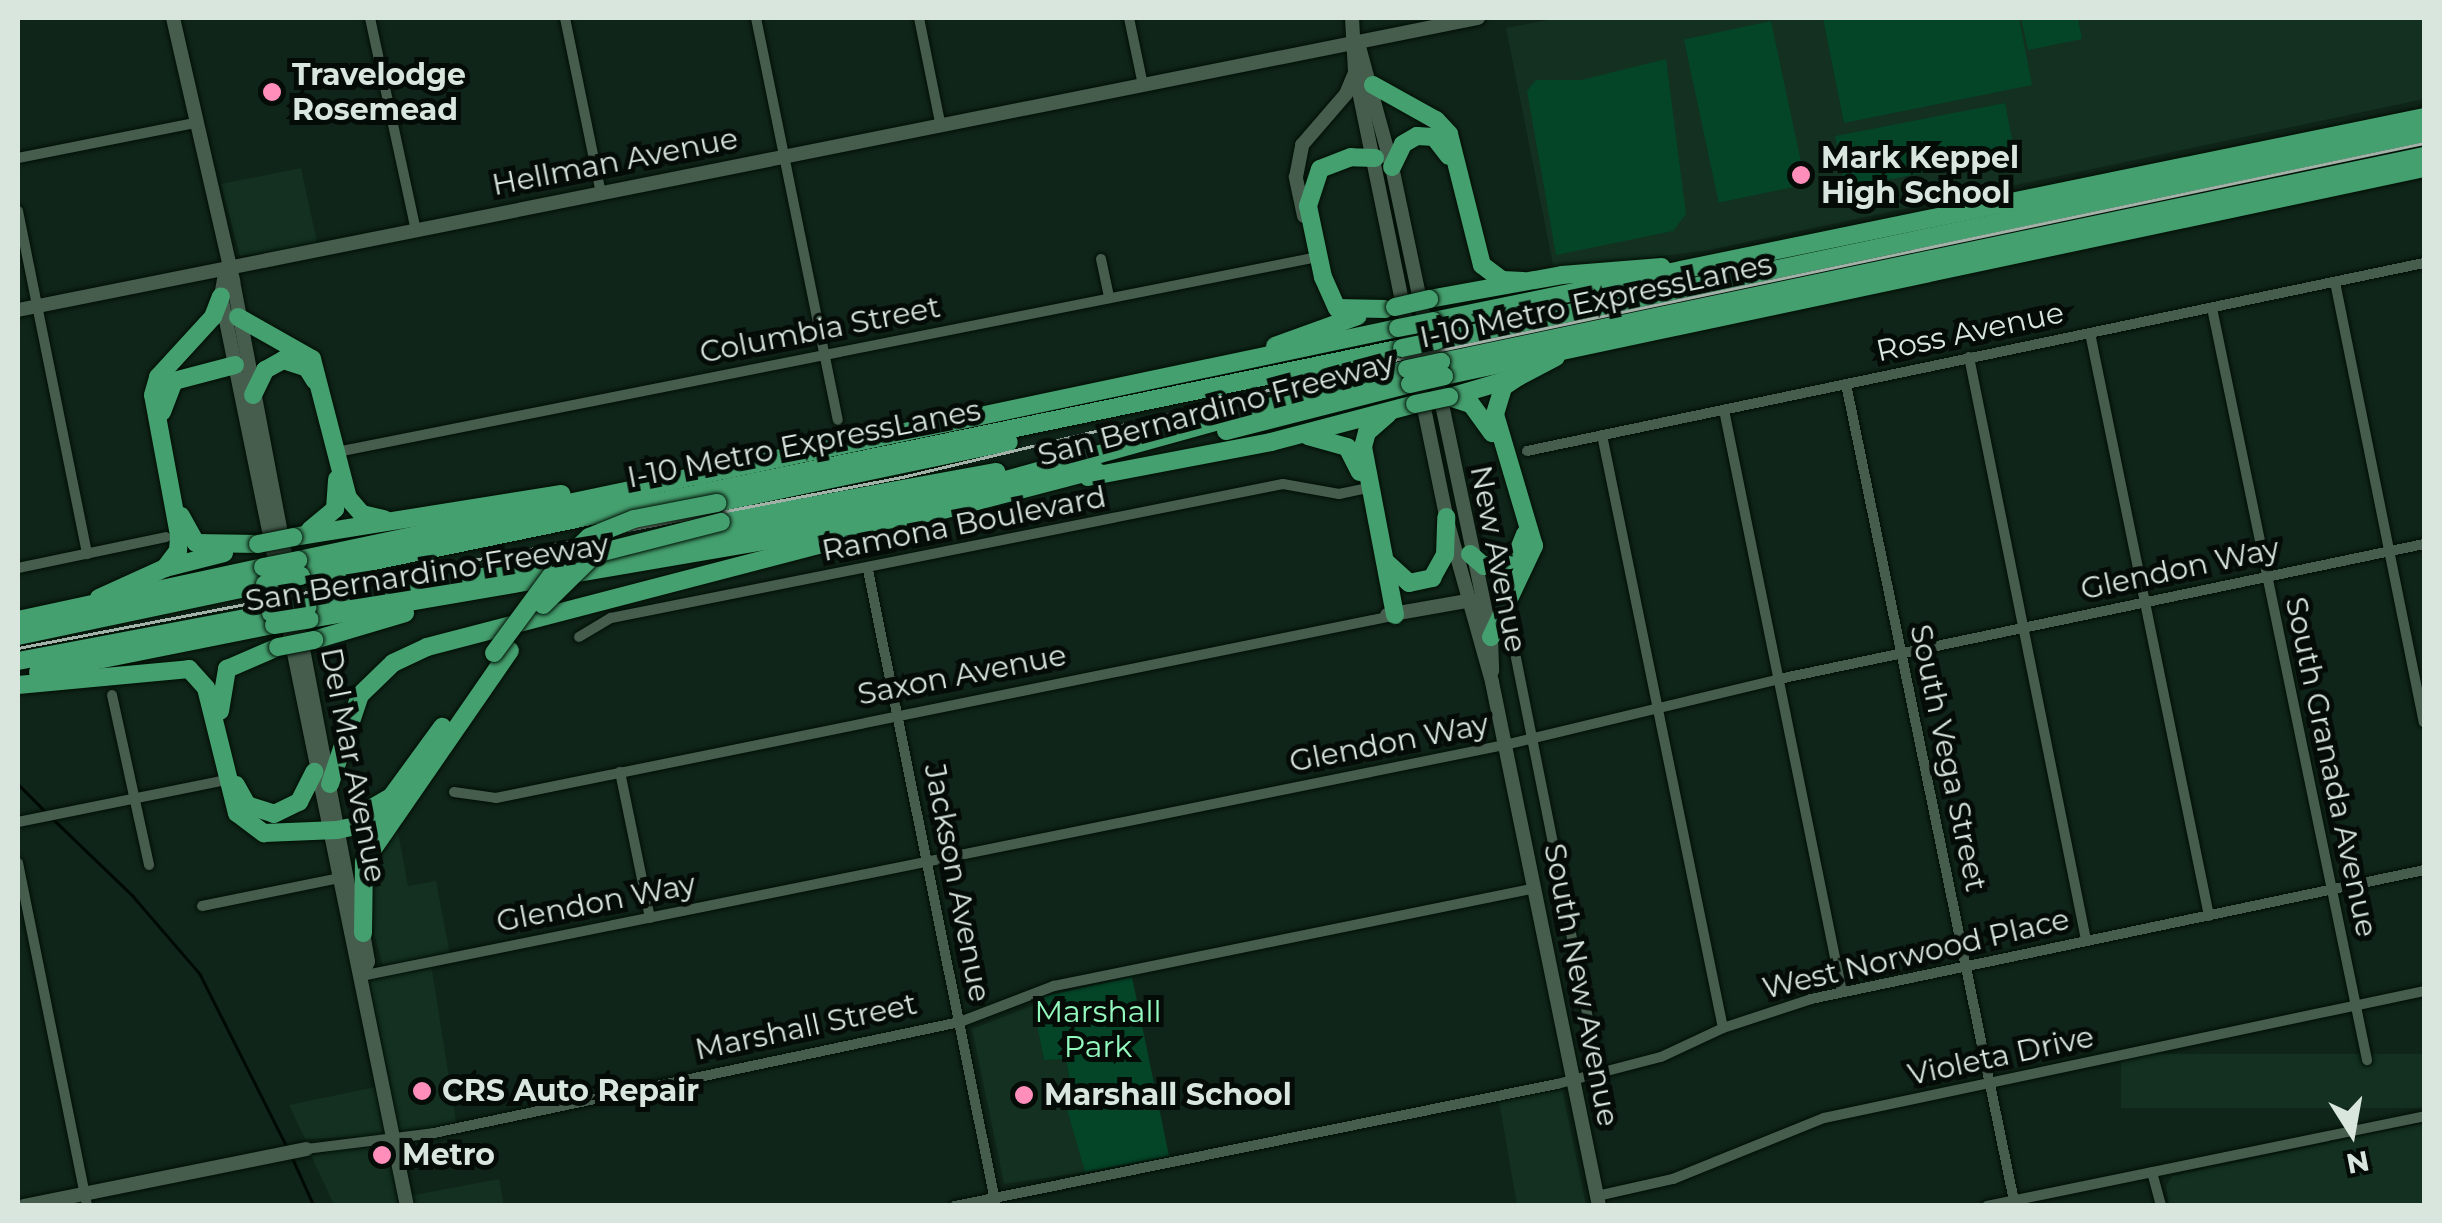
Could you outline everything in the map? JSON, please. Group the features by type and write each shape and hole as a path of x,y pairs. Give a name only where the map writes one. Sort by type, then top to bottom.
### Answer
{"highway":[{"path":"1373,86 1436,120 1449,134 1482,264 1502,280 1523,281"},
{"name":"San Bernardino Freeway","path":"18,620 264,576 602,496 1257,356 2424,117"},
{"name":"I-10 Metro ExpressLanes","path":"299,568 1282,375 2424,133"},
{"path":"1390,308 1337,308 1322,277 1308,206 1320,169 1352,158 1383,163 1403,144 1426,134 1440,142 1453,167 1472,272 1459,288 1429,299"},
{"name":"I-10 Metro ExpressLanes","path":"1442,369 2424,156"},
{"name":"San Bernardino Freeway","path":"309,613 437,600 939,511 1053,483 1442,369 1565,351 2424,168"},
{"path":"1310,330 1321,305 1312,258"},
{"path":"1257,356 1310,330 1429,299 1523,281 1638,267 1698,268"},
{"path":"164,568 179,548 152,394 158,377 213,318 222,296"},
{"path":"238,317 312,358 352,505 389,520"},
{"path":"1491,637 1534,546 1495,414 1503,387 1565,351"},
{"path":"253,395 265,370 282,360 307,368 316,381 338,499 330,518 292,537"},
{"path":"235,365 174,381 166,390 162,418 189,535 208,547 258,544"},
{"path":"363,933 364,862 556,569 589,537 634,519 967,452 1282,375"},
{"name":"I-10 Metro ExpressLanes","path":"18,662 309,613 977,488 1254,408 1408,377"},
{"path":"1053,483 1288,437 1518,377"},
{"path":"1449,397 1484,416 1524,524 1525,540 1514,559 1484,566 1470,554"},
{"path":"1391,616 1386,562 1363,447 1367,432 1406,406"},
{"path":"333,827 391,797 554,590 595,554 722,522 996,472 1254,408"},
{"path":"1288,437 1315,436 1347,448 1362,489"},
{"path":"82,607 164,568 258,544 568,493 602,496"},
{"path":"437,600 236,661 220,681 219,710 237,790 255,810 284,812 322,778 360,695 393,663 428,648 939,511"},
{"path":"1386,562 1409,583 1432,578 1446,555 1446,517"},
{"path":"18,636 264,576"},
{"name":"San Bernardino Freeway","path":"18,677 272,619"},
{"path":"18,685 189,669 206,688 236,813 252,829 293,836 374,822 405,802"}],"main road":[{"name":"Del Mar Avenue","path":"172,18 238,317 322,778"},
{"name":"New Avenue","path":"1352,18 1373,86 1446,517 1464,602 1492,682"},
{"name":"Hellman Avenue","path":"18,310 1478,18"},
{"name":"New Avenue","path":"1358,42 1355,72 1383,163 1491,637 1492,682"},
{"path":"1312,258 1296,177 1298,156 1308,134 1346,94 1355,72"},
{"name":"Del Mar Avenue","path":"226,267 222,296 235,365 333,827 363,933 368,962 361,976"},
{"path":"1362,489 1391,616"},
{"name":"Saxon Avenue","path":"1391,616 1482,597"},
{"path":"1492,682 1506,745"},
{"name":"South New Avenue","path":"1506,745 1598,1201"},
{"name":"Del Mar Avenue","path":"333,827 335,879 354,968 361,976 407,1206"},
{"name":"Marshall Street","path":"24,1206 86,1200 306,1149"}],"street":[{"path":"370,18 416,230"},
{"path":"565,18 601,193"},
{"path":"756,18 838,420"},
{"path":"919,18 941,126"},
{"path":"1128,18 1143,85"},
{"path":"18,158 194,123"},
{"path":"18,210 87,554"},
{"path":"1101,258 1110,298"},
{"name":"Columbia Street","path":"337,452 1312,258"},
{"name":"Ross Avenue","path":"1527,451 2424,263"},
{"path":"2334,282 2424,722"},
{"name":"South Granada Avenue","path":"2212,308 2366,1060"},
{"path":"2090,333 2209,916"},
{"path":"1969,357 2086,940"},
{"name":"South Vega Street","path":"1846,384 2014,1203"},
{"path":"1724,410 1842,992"},
{"path":"1602,435 1723,1028"},
{"name":"Ramona Boulevard","path":"579,637 611,618 868,570 1283,484 1339,494 1362,489"},
{"path":"18,568 166,537"},
{"name":"Glendon Way","path":"361,976 1506,745 1780,678 2424,544"},
{"name":"Jackson Avenue","path":"868,570 995,1201"},
{"name":"Saxon Avenue","path":"454,792 496,798 1391,616"},
{"path":"1509,624 1599,1074"},
{"path":"112,696 137,798 148,865"},
{"path":"620,772 650,918"},
{"path":"18,822 227,780"},
{"path":"18,863 86,1200"},
{"name":"West Norwood Place","path":"955,1206 995,1201 1599,1074 1661,1057 1723,1028 1842,992 2424,870"},
{"path":"202,906 335,879"},
{"name":"Marshall Street","path":"306,1149 434,1133 960,1022 1054,986 1534,888"},
{"name":"Violeta Drive","path":"1598,1201 1673,1179 1824,1118 2424,991"},
{"path":"1988,1206 2424,1116"},
{"path":"2152,1172 2161,1206"}],"shaded area":[{"name":"Mark Keppel High School","path":"1558,18 2424,18 2424,99 1709,250 1554,270 1506,28"},
{"path":"301,168 318,247 240,256 221,184"},
{"path":"397,827 408,886 436,881 450,955 383,965 369,917 369,867"},
{"path":"431,964 456,1125 389,1136 364,975"},
{"name":"Marshall School","path":"1034,1005 1044,1060 1066,1059 1070,1083 1061,1085 1085,1172 1004,1184 972,1029"},
{"path":"2121,1054 2424,1054 2424,1108 2121,1108"},
{"path":"380,1086 390,1135 305,1139 289,1105"},
{"path":"1562,1089 1586,1205 1517,1205 1499,1101"},
{"path":"2424,1123 2424,1205 2169,1205 2166,1186 2172,1176"},
{"path":"391,1138 405,1205 334,1205 311,1155"},
{"path":"499,1179 504,1205 412,1205 409,1196"}],"green space":[{"path":"1823,18 2019,18 2032,85 1844,123"},
{"path":"2021,18 2078,18 2082,39 2028,50"},
{"path":"1771,21 1806,184 1719,203 1684,40"},
{"path":"1666,59 1686,214 1673,231 1556,255 1527,91 1536,80 1581,80"},
{"path":"2005,103 2015,155 1845,188 1835,136"},
{"name":"Marshall Park","path":"1132,977 1169,1156 1085,1172 1060,1085 1070,1083 1066,1059 1044,1060 1032,999"}],"waterway":[{"path":"18,784 46,812"},
{"path":"52,818 133,896 200,974 286,1145"},
{"path":"292,1157 314,1206"}],"railway":[{"path":"18,648 902,477 1403,358 2424,143"}],"place":[{"name":"Travelodge Rosemead","path":"272,92"},
{"name":"Mark Keppel High School","path":"1801,175"},
{"name":"CRS Auto Repair","path":"422,1091"},
{"name":"Marshall School","path":"1024,1095"},
{"name":"Metro","path":"382,1155"}]}
